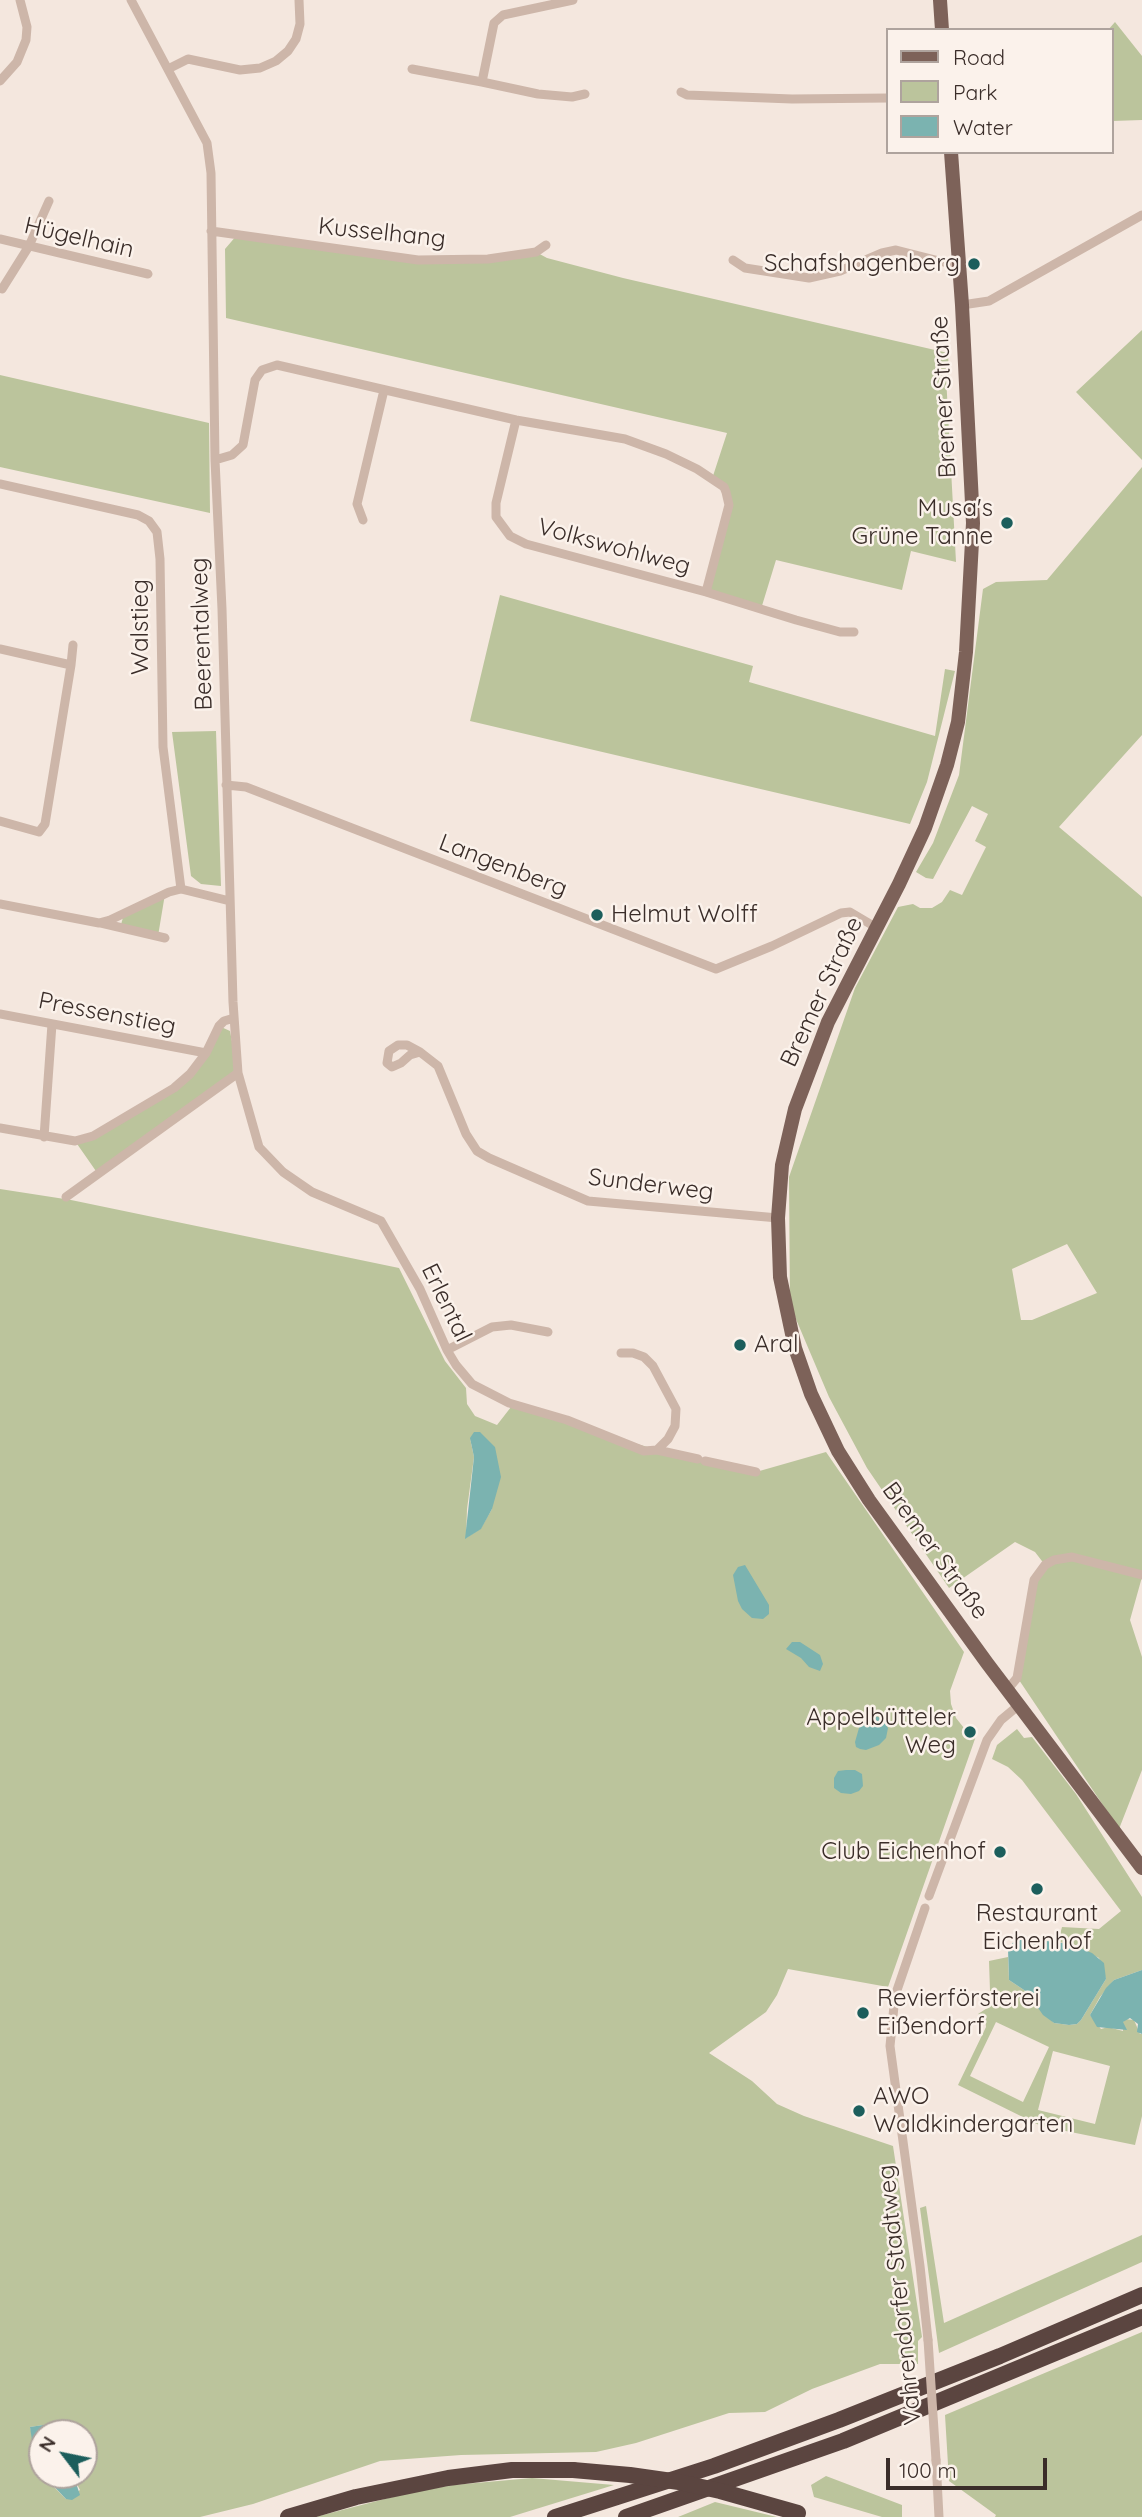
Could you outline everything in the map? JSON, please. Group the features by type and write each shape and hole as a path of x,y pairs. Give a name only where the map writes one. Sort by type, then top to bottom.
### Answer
{"highway":[{"path":"555,2517 702,2470 839,2420 1000,2356 1142,2295"},
{"path":"626,2517 855,2436 1142,2318"},
{"path":"288,2517 356,2497 448,2478 512,2470 573,2470 653,2477 720,2491 805,2515"}],"main road":[{"path":"940,0 942,28"},
{"name":"Bremer Straße","path":"951,154 973,523 966,652 958,722 930,817 845,988 811,1063 795,1109 782,1165 778,1218 780,1277 795,1348 811,1394 838,1451 869,1500 1007,1690 1142,1868"},
{"name":"Bremer Straße","path":"1124,1845 1142,1877"}],"street":[{"path":"0,80 17,62 26,40 27,27 20,0"},
{"name":"Beerentalweg","path":"131,0 207,143 211,173 215,460 238,1073"},
{"path":"168,69 188,59 240,70 260,68 276,61 288,51 298,32 299,0"},
{"path":"482,82 494,23 503,15 573,0"},
{"path":"412,69 538,94 572,97 585,94"},
{"path":"681,92 687,95 792,99 886,98"},
{"path":"2,289 29,246 49,201"},
{"path":"962,305 989,301 1142,215"},
{"name":"Kusselhang","path":"212,232 418,260 488,259 536,252 546,245"},
{"name":"Hügelhain","path":"0,239 148,274"},
{"path":"733,260 745,268 809,278 840,271 882,253 896,250 959,266"},
{"name":"Volkswohlweg","path":"215,460 232,455 243,445 255,380 259,372 269,366 281,365 516,420 638,443 697,469 723,487 728,496 729,505 706,592"},
{"path":"363,520 357,504 384,390"},
{"name":"Volkswohlweg","path":"516,420 496,503 496,517 507,534 526,544 706,592 840,632 854,632"},
{"name":"Walstieg","path":"0,484 138,515 149,522 157,532 160,559 163,736 181,889"},
{"path":"0,821 39,832 45,824 73,645"},
{"path":"0,649 71,665"},
{"name":"Langenberg","path":"226,785 246,787 716,969 841,913 850,912 877,928"},
{"path":"99,923 181,889 230,901"},
{"path":"0,904 165,938"},
{"name":"Pressenstieg","path":"0,1014 206,1053"},
{"path":"0,1128 75,1141 93,1136 174,1088 190,1074 206,1053 219,1026 234,1018"},
{"path":"44,1137 52,1024"},
{"name":"Sunderweg","path":"420,1052 438,1066 466,1134 477,1151 489,1158 588,1201 778,1218"},
{"path":"66,1197 238,1073"},
{"name":"Erlental","path":"238,1073 259,1147 283,1172 312,1192 381,1221 419,1289 447,1350 472,1384 509,1403 567,1420 644,1451 657,1450 756,1472"},
{"path":"447,1350 492,1326 511,1325 548,1332"},
{"path":"621,1353 644,1357 653,1366 676,1409 675,1426 668,1439 657,1450"},
{"path":"1007,1690 1017,1678 1034,1580 1045,1565 1054,1560 1072,1557 1142,1575"},
{"path":"929,1896 987,1740 1001,1720 1019,1705"},
{"name":"Vahrendorfer Stadtweg","path":"925,1908 895,1996 890,2046 928,2340 939,2517"}],"green space":[{"path":"1115,22 1142,56 1142,120 1114,121 1114,28 1110,28"},
{"path":"237,235 418,260 536,252 547,258 623,278 948,353 949,375 946,376 956,562 911,551 902,590 776,560 761,609 706,592 729,500 712,479 727,433 226,318 225,249"},
{"path":"1142,330 1142,460 1076,392"},
{"path":"0,375 209,423 210,513 0,467"},
{"path":"1142,467 1142,735 1059,827 1142,897 1142,1577 1130,1620 1142,1657 1142,1770 1119,1829 1015,1674 1031,1593 1045,1565 1035,1552 1015,1542 949,1588 867,1468 829,1397 790,1305 789,1177 855,988 898,907 913,904 920,908 932,908 942,902 950,890 962,895 986,847 975,841 988,814 972,806 933,879 916,872 933,843 959,775 983,589 996,582 1047,580","holes":["1067,1244 1097,1293 1032,1320 1021,1320 1012,1269"]},
{"path":"500,595 753,666 749,682 935,736 945,669 955,671 927,782 910,824 470,721"},
{"path":"216,731 221,886 201,884 191,876 172,732"},
{"path":"165,894 158,936 120,928 124,914"},
{"path":"219,1026 230,1031 238,1073 98,1174 75,1141 85,1139 190,1074"},
{"path":"0,1189 71,1200 399,1268 445,1361 466,1388 467,1404 475,1416 497,1425 511,1407 668,1453 756,1472 826,1452 964,1652 950,1691 951,1704 956,1718 976,1736 888,1987 788,1969 766,2012 709,2053 752,2081 777,2104 893,2146 922,2337 918,2341 918,2364 880,2364 812,2389 765,2412 729,2413 636,2443 596,2452 461,2455 380,2461 253,2504 200,2517 0,2517","holes":["470,1438 492,1509 481,1528 466,1538 474,1457"]},
{"path":"1017,1729 1024,1738 1032,1737 1076,1794 1142,1897 1142,1970 1114,1980 1090,2015 1101,2029 1108,2027 1123,2031 1125,2019 1134,2020 1142,2034 1142,2116 1135,2145 1041,2126 958,2085 986,2027 985,2017 978,2014 995,2003 990,1991 989,1961 1008,1957 1009,1980 1027,1992 1054,2023 1077,2024 1106,1979 1099,1958 1070,1944 1058,1942 1062,1927 1099,1929 1121,1911 1022,1780 1008,1767 992,1759 997,1745","holes":["996,2022 1049,2047 1023,2102 970,2076","1053,2051 1110,2066 1095,2124 1038,2110"]},
{"path":"926,2206 944,2323 1142,2235 1142,2262 939,2353 920,2208"},
{"path":"1142,2332 1142,2517 995,2517 996,2515 949,2481 945,2415"},
{"path":"826,2476 902,2505 902,2517 882,2517 814,2497 811,2485"},
{"path":"532,2478 614,2485 510,2517 315,2517 408,2493 453,2485"},
{"path":"715,2502 777,2517 678,2517"}],"water":[{"path":"474,1432 480,1432 495,1447 501,1477 492,1509 481,1529 465,1539 474,1457 470,1438"},
{"path":"745,1565 769,1605 769,1614 763,1619 752,1618 738,1601 733,1575 738,1567"},
{"path":"792,1642 800,1642 820,1655 823,1664 820,1671 809,1667 801,1658 786,1649"},
{"path":"872,1714 882,1719 888,1728 886,1738 879,1745 866,1750 860,1749 855,1742 859,1728 867,1715"},
{"path":"855,1770 862,1774 863,1786 859,1791 841,1793 834,1788 834,1778 838,1771"},
{"path":"1023,1938 1070,1944 1092,1953 1104,1963 1106,1979 1077,2024 1054,2023 1043,2015 1027,1992 1009,1980 1008,1949 1015,1940"},
{"path":"1142,1970 1142,2034 1137,2032 1138,2024 1130,2018 1123,2022 1127,2030 1097,2027 1090,2015 1106,1988 1114,1980"},
{"path":"56,2489 78,2489 80,2495 72,2500 66,2499"}],"place":[{"name":"Schafshagenberg","path":"974,264"},
{"name":"Musa's Grüne Tanne","path":"1007,523"},
{"name":"Helmut Wolff","path":"597,915"},
{"name":"Aral","path":"740,1345"},
{"name":"Appelbütteler Weg","path":"970,1732"},
{"name":"Club Eichenhof","path":"1000,1852"},
{"name":"Restaurant Eichenhof","path":"1037,1889"},
{"name":"Revierförsterei Eißendorf","path":"863,2013"},
{"name":"AWO Waldkindergarten","path":"859,2111"}]}
